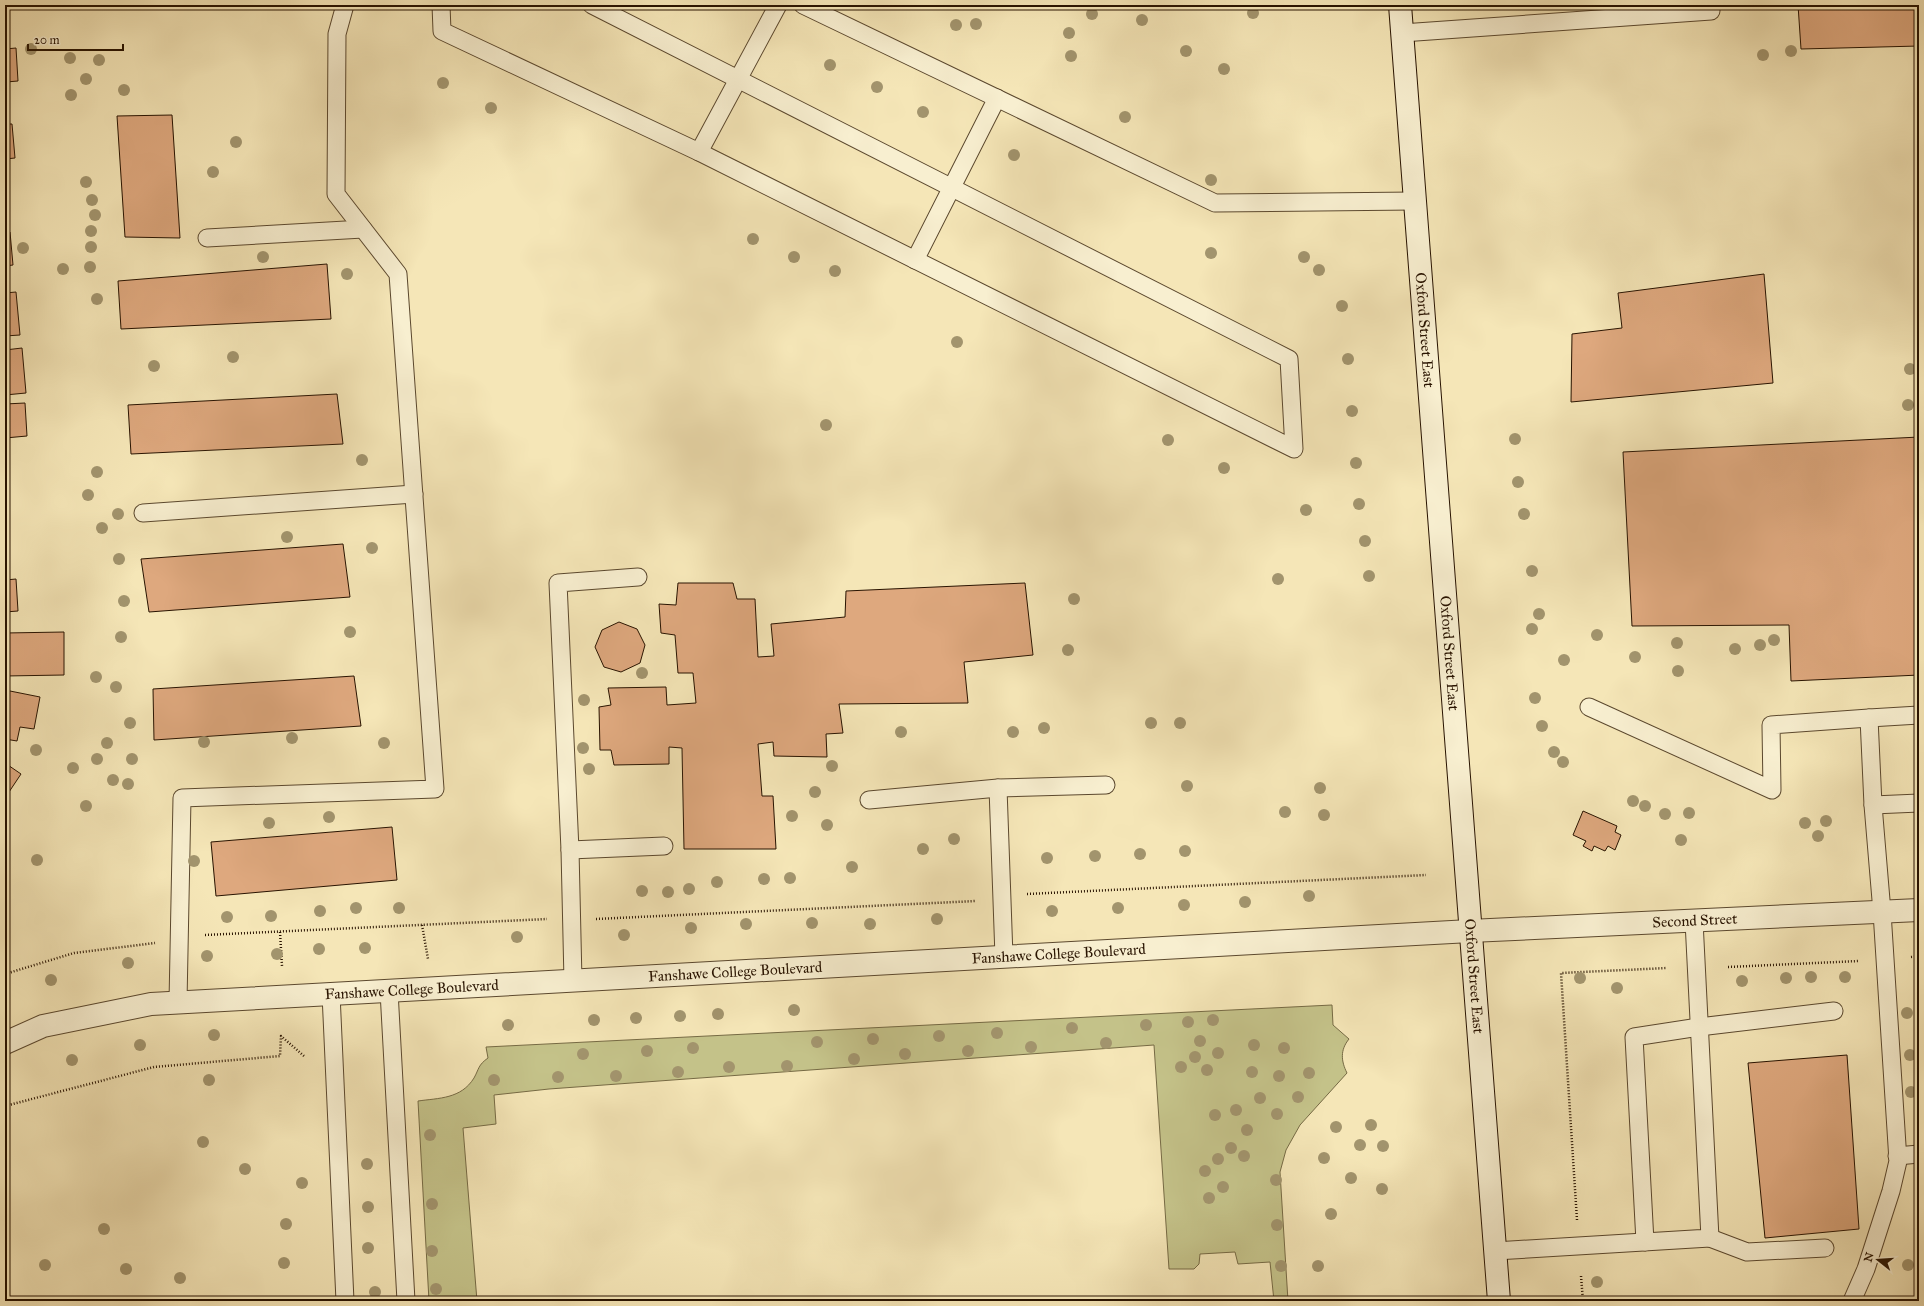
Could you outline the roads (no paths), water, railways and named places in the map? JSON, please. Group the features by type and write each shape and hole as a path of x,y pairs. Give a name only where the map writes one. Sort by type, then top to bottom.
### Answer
{"street":[{"name":"Oxford Street East","path":"1400,5 1499,1301"},
{"name":"Second Street","path":"1470,931 1919,910"},
{"name":"Fanshawe College Boulevard","path":"5,1043 44,1026 151,1004 1470,931"}],"lane":[{"path":"178,1002 182,798 435,788 398,274 336,194 337,34 344,5"},
{"path":"441,5 442,32 699,152 1294,449 1290,359 592,5"},
{"path":"699,152 778,5"},
{"path":"802,5 1215,203 1414,201"},
{"path":"1402,33 1711,11 1711,5"},
{"path":"916,260 997,98"},
{"path":"207,238 363,229"},
{"path":"143,513 414,494"},
{"path":"573,981 570,850 558,583 638,577"},
{"path":"1589,707 1772,790 1771,725 1919,715"},
{"path":"1852,1301 1866,1269 1891,1190 1898,1156 1882,912 1873,805 1869,718"},
{"path":"868,800 998,788 1106,785"},
{"path":"998,788 1004,957"},
{"path":"1873,805 1919,802"},
{"path":"570,850 664,846"},
{"path":"1694,921 1710,1238"},
{"path":"389,991 406,1301"},
{"path":"331,994 344,1301"},
{"path":"1645,1242 1634,1037 1699,1027 1834,1011"},
{"path":"1898,1156 1919,1154"},
{"path":"1495,1251 1710,1238 1747,1252 1825,1248"}]}
